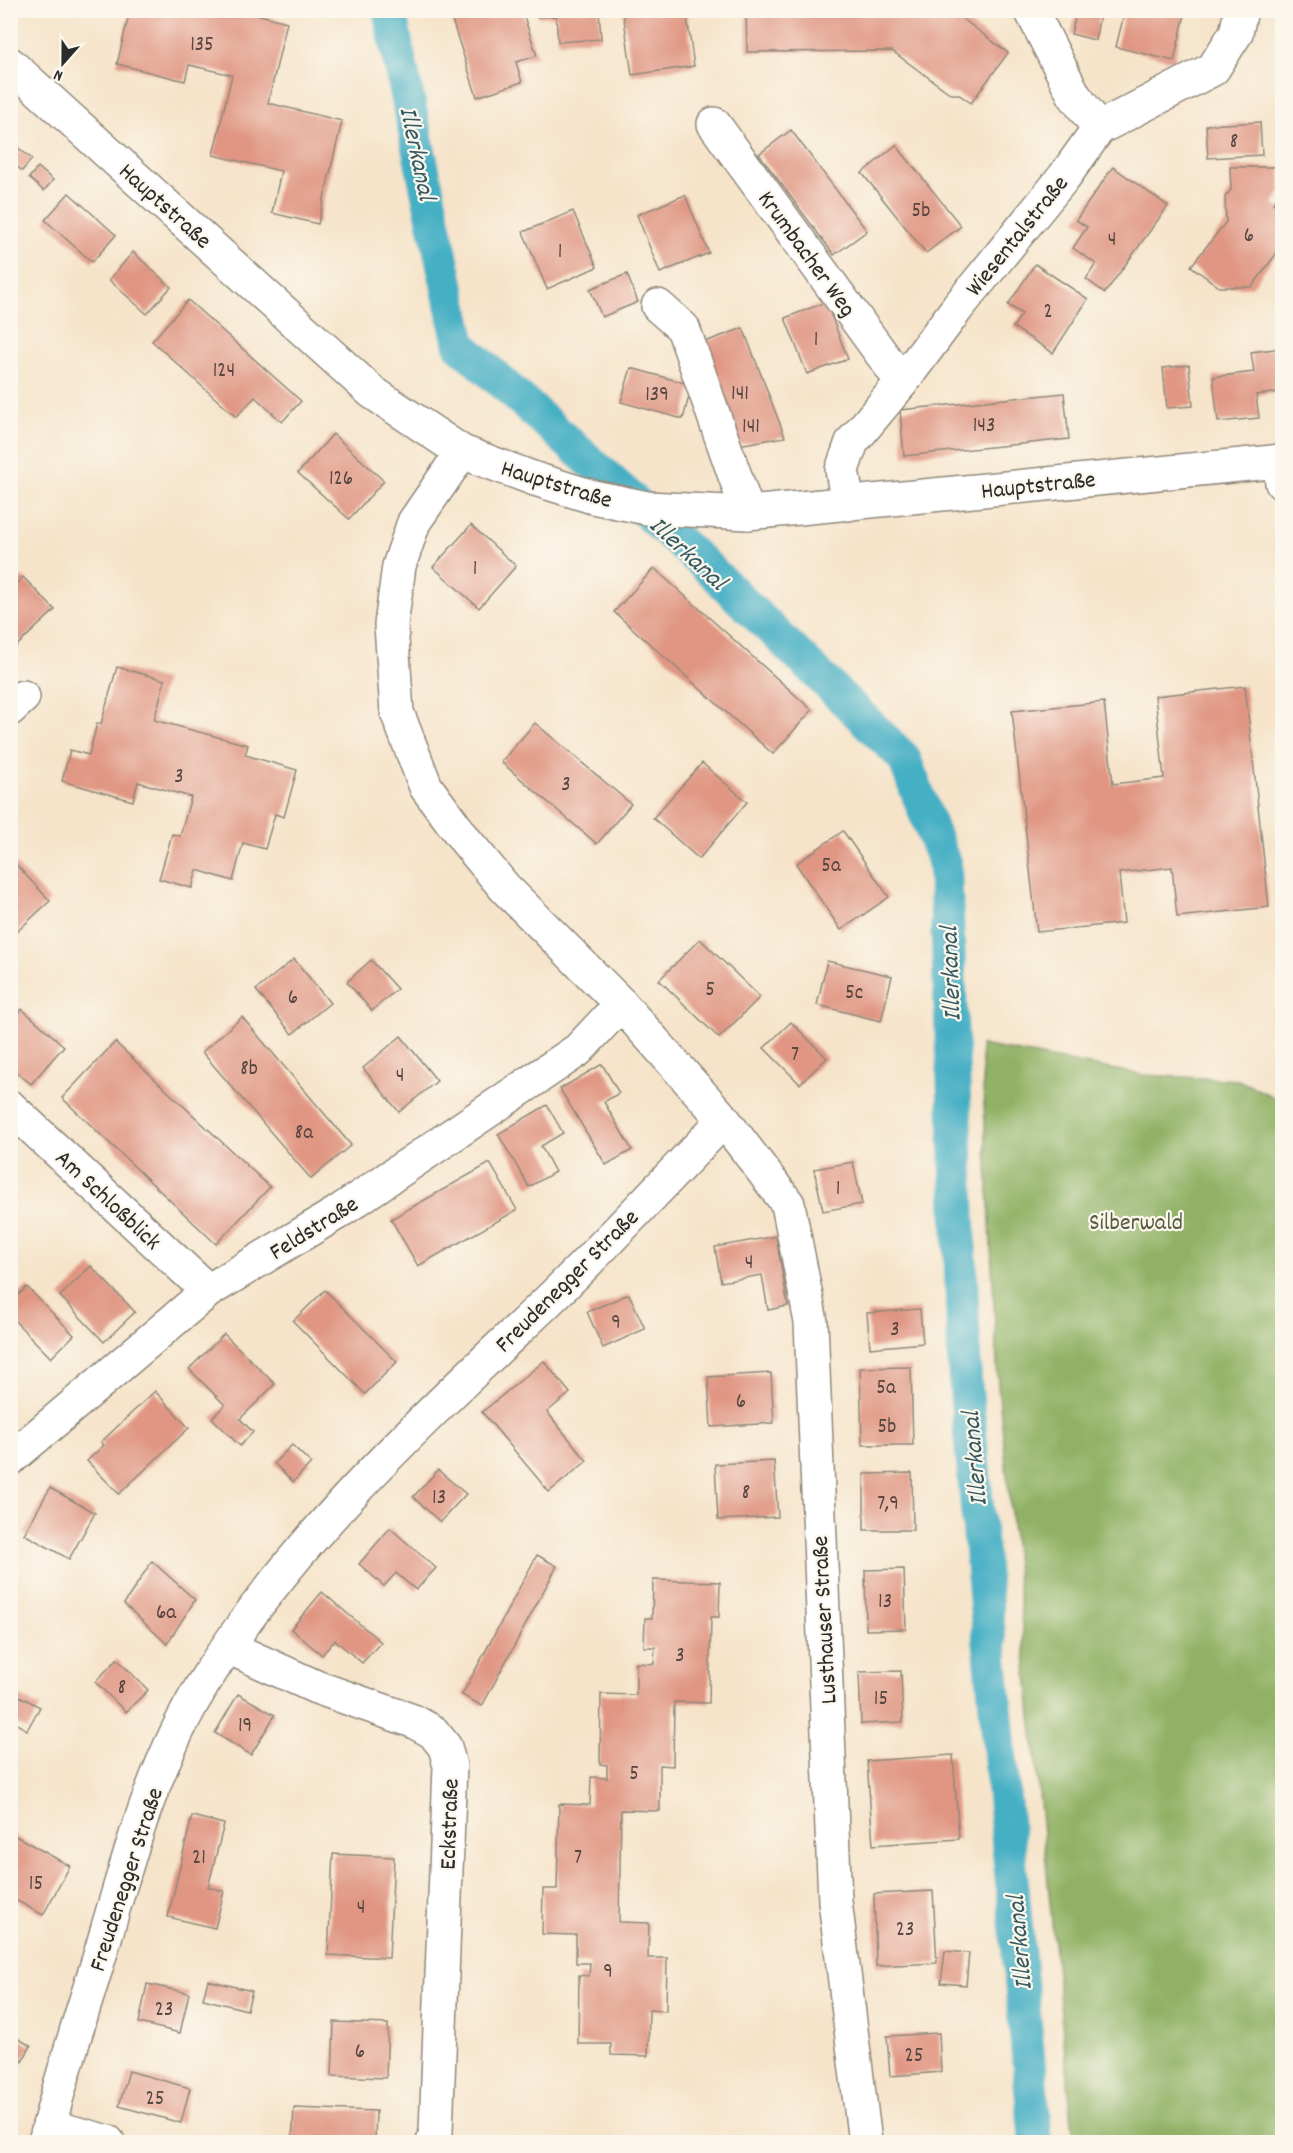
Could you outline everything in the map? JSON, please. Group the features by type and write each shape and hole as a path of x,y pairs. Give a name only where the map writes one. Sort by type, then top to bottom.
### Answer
{"street":[{"path":"1031,10 1074,95 1099,128"},
{"name":"Wiesentalstraße","path":"848,504 842,470 852,442 1064,177 1099,128 1213,69 1236,33 1241,10"},
{"name":"Hauptstraße","path":"10,64 372,392 462,452 535,479 593,497 647,508 748,513 1182,469 1282,468"},
{"name":"Krumbacher Weg","path":"714,124 902,382"},
{"path":"658,306 683,328 748,513"},
{"path":"462,452 414,522 399,566 390,625 397,712 426,787 505,888 621,1004 724,1120"},
{"name":"Feldstraße","path":"10,1459 208,1291 337,1213 578,1050 621,1004"},
{"name":"Am Schloßblick","path":"10,1107 208,1291"},
{"name":"Freudenegger Straße","path":"47,2134 142,1813 201,1687 277,1577 327,1520 451,1391 551,1298 724,1120"},
{"name":"Lusthauser Straße","path":"724,1120 788,1204 811,1322 835,1902 864,2142"},
{"name":"Eckstraße","path":"228,1647 316,1687 412,1721 434,1732 445,1747 450,1766 443,1981 436,2132 433,2142"},
{"path":"47,2134 108,2142"}],"green space":[{"name":"Silberwald","path":"981,1045 1143,1075 1238,1080 1282,1101 1282,2142 1074,2142 998,1385"}],"building":[{"path":"130,10 240,10 287,22 268,103 342,121 318,224 272,213 281,171 213,155 232,75 189,65 185,81 117,64"},
{"path":"522,10 537,56 516,62 522,82 477,97 449,11"},
{"path":"537,10 599,10 601,39 558,42 556,16 538,17"},
{"path":"686,10 694,66 632,75 623,12"},
{"path":"746,10 951,10 1008,53 971,103 958,94 951,94 892,51 747,52"},
{"path":"1077,10 1101,10 1095,40 1071,34"},
{"path":"1125,10 1186,10 1174,61 1116,47"},
{"path":"1260,122 1262,155 1208,158 1206,125"},
{"path":"791,130 867,231 834,255 759,154"},
{"path":"896,145 961,226 926,253 862,173"},
{"path":"16,146 32,159 22,171 10,161 10,153"},
{"path":"38,167 53,180 44,191 29,178"},
{"path":"1113,167 1168,206 1105,293 1086,279 1096,264 1073,248 1087,227 1076,220"},
{"path":"1230,167 1280,167 1281,192 1273,203 1282,211 1282,246 1252,287 1219,287 1191,266 1226,222 1225,197 1231,190"},
{"path":"69,193 116,235 92,262 45,220"},
{"path":"685,195 709,253 660,273 637,215"},
{"path":"573,211 597,267 547,289 523,232"},
{"path":"133,252 171,287 147,314 109,280"},
{"path":"1035,264 1088,299 1053,353 1013,327 1022,314 1008,305"},
{"path":"627,274 638,302 602,317 590,289"},
{"path":"188,300 301,401 282,422 255,397 236,417 152,341"},
{"path":"826,302 848,359 807,374 785,318"},
{"path":"743,328 785,437 732,446 694,346"},
{"path":"1282,348 1282,392 1256,395 1259,418 1218,422 1213,377 1254,372 1251,352"},
{"path":"1189,365 1193,406 1167,408 1163,368"},
{"path":"631,368 692,385 683,419 621,402"},
{"path":"1064,393 1069,439 904,456 900,410"},
{"path":"333,434 384,481 349,519 298,473"},
{"path":"471,525 516,566 479,608 433,567"},
{"path":"654,568 812,710 773,754 614,612"},
{"path":"23,577 55,610 12,650 10,589"},
{"path":"117,667 165,680 154,720 248,745 245,755 297,770 284,817 275,814 265,849 243,843 233,881 197,870 192,888 159,879 172,834 180,836 191,797 138,782 133,801 62,781 70,750 89,755 97,723 101,724"},
{"path":"1245,686 1269,907 1177,917 1172,867 1119,873 1124,923 1037,932 1012,711 1104,702 1113,784 1164,778 1155,696"},
{"path":"535,723 631,804 597,844 501,762"},
{"path":"702,763 747,802 699,859 653,818"},
{"path":"843,831 889,897 841,930 796,864"},
{"path":"10,858 50,901 10,938"},
{"path":"700,939 760,997 719,1038 659,980"},
{"path":"294,959 330,1003 292,1034 256,990"},
{"path":"371,960 397,989 372,1011 347,982"},
{"path":"827,961 892,976 881,1021 817,1005"},
{"path":"22,1009 64,1046 31,1084 10,1067 10,1022"},
{"path":"242,1017 351,1145 311,1179 202,1052"},
{"path":"791,1022 827,1058 800,1084 764,1048"},
{"path":"401,1036 437,1081 399,1112 363,1068"},
{"path":"115,1042 270,1187 216,1244 62,1098"},
{"path":"602,1064 619,1093 604,1102 632,1150 606,1165 560,1089"},
{"path":"547,1105 563,1133 541,1146 555,1172 529,1187 498,1134"},
{"path":"853,1162 862,1204 823,1211 814,1169"},
{"path":"490,1163 517,1210 418,1266 391,1219"},
{"path":"776,1236 788,1306 768,1310 762,1275 721,1282 715,1247"},
{"path":"91,1266 135,1312 104,1342 60,1296"},
{"path":"27,1287 74,1335 51,1358 10,1316 10,1302"},
{"path":"325,1290 397,1362 365,1394 293,1321"},
{"path":"629,1294 645,1329 603,1348 587,1312"},
{"path":"920,1309 923,1343 870,1348 867,1313"},
{"path":"224,1334 275,1384 240,1419 253,1432 240,1446 212,1418 225,1405 189,1369"},
{"path":"544,1361 570,1393 547,1412 587,1461 549,1492 482,1412"},
{"path":"911,1367 913,1445 862,1445 860,1368"},
{"path":"771,1373 774,1423 711,1427 708,1377"},
{"path":"155,1391 189,1428 119,1494 87,1461 104,1445 101,1442"},
{"path":"292,1445 311,1463 293,1482 274,1463"},
{"path":"774,1461 778,1517 718,1520 715,1464"},
{"path":"438,1470 466,1494 440,1522 413,1497"},
{"path":"912,1473 913,1530 864,1530 864,1474"},
{"path":"50,1488 95,1513 69,1559 24,1534"},
{"path":"390,1528 436,1568 416,1590 396,1573 384,1586 359,1564"},
{"path":"537,1555 557,1566 482,1706 462,1695"},
{"path":"152,1561 195,1600 167,1644 124,1604"},
{"path":"904,1569 906,1629 866,1630 865,1570"},
{"path":"653,1580 720,1582 719,1617 711,1617 709,1703 674,1702 673,1766 660,1765 660,1811 621,1810 619,1922 649,1923 648,1958 667,1958 666,2011 649,2010 648,2056 611,2055 611,2044 578,2044 579,1975 589,1976 590,1963 576,1963 576,1935 542,1934 543,1889 557,1889 559,1804 590,1805 591,1777 607,1778 607,1765 600,1764 601,1694 636,1695 636,1663 654,1664 655,1647 644,1647 645,1618 652,1618"},
{"path":"322,1592 381,1642 362,1663 335,1640 322,1655 291,1629"},
{"path":"117,1659 148,1690 126,1712 95,1682"},
{"path":"901,1671 903,1722 861,1724 859,1672"},
{"path":"10,1691 40,1707 27,1730 10,1720"},
{"path":"238,1694 275,1715 251,1755 215,1733"},
{"path":"953,1755 959,1839 873,1845 867,1761"},
{"path":"192,1816 224,1824 208,1887 224,1891 215,1928 168,1917"},
{"path":"10,1833 70,1866 43,1915 10,1897"},
{"path":"333,1854 394,1857 389,1958 328,1955"},
{"path":"933,1891 937,1963 876,1966 874,1894"},
{"path":"945,1951 969,1953 966,1985 941,1983"},
{"path":"208,1980 252,1991 247,2010 203,1999"},
{"path":"147,1984 189,1993 180,2033 139,2023"},
{"path":"334,2022 388,2024 386,2078 332,2076"},
{"path":"939,2033 941,2072 890,2076 887,2036"},
{"path":"10,2034 31,2046 10,2082"},
{"path":"129,2071 190,2088 181,2123 119,2106"},
{"path":"294,2108 376,2111 375,2142 292,2142"}],"waterway":[{"name":"Illerkanal","path":"389,10 460,345 705,565 904,758 945,865 965,1378 1036,2142"}]}
